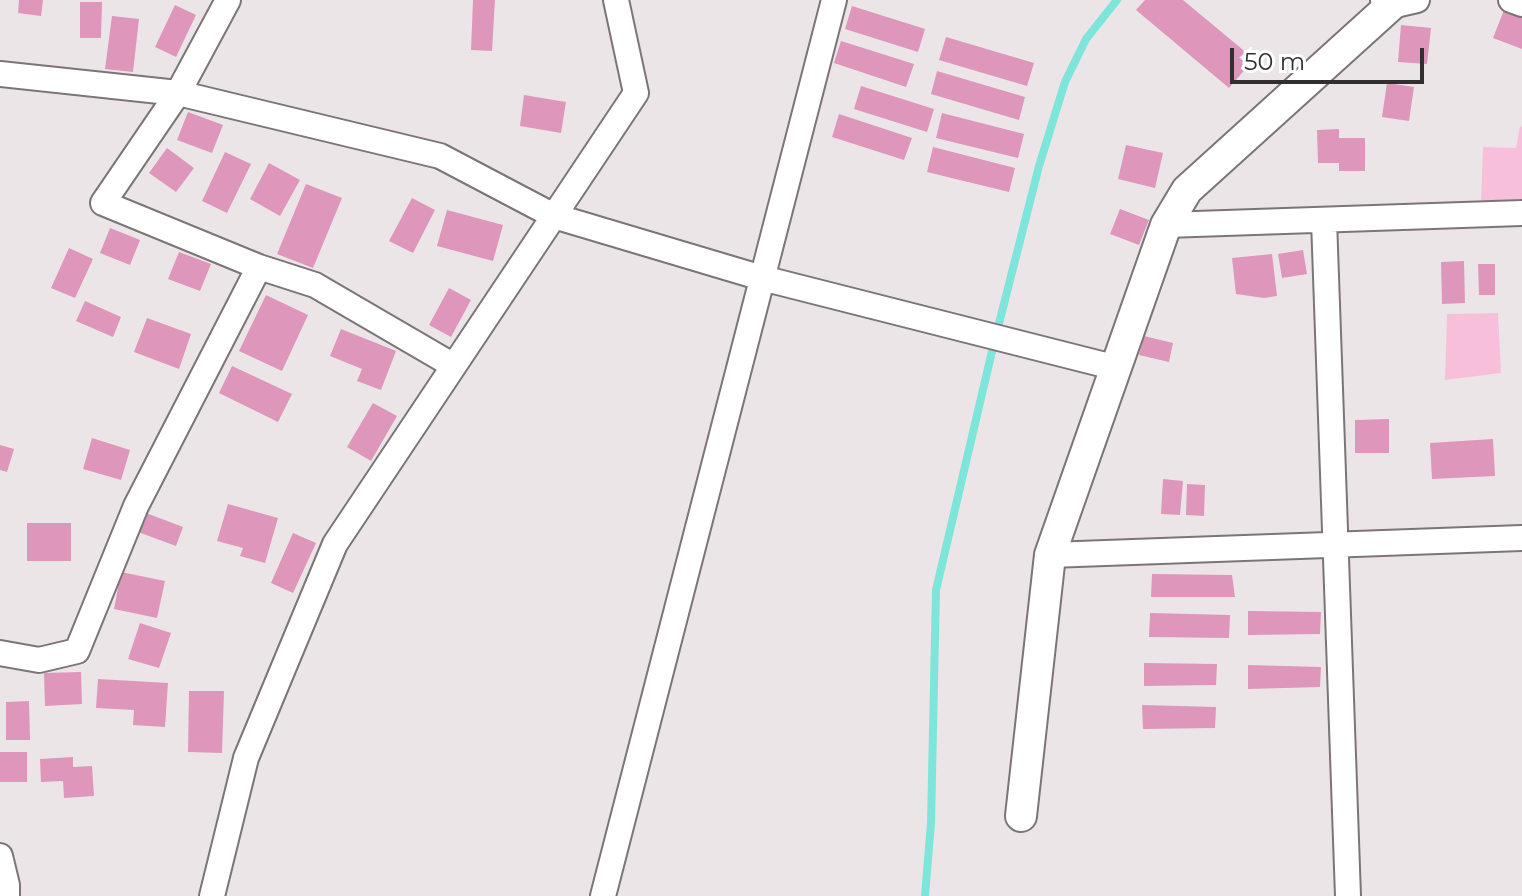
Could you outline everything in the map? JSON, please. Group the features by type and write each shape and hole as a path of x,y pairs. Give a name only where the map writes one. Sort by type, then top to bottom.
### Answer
{"street":[{"path":"228,0 178,93 103,203 259,267 315,285 454,366"},
{"path":"212,896 246,758 335,544 636,93 616,0"},
{"path":"603,896 834,0"},
{"path":"1511,0 1522,4"},
{"path":"1021,816 1050,555 1166,225 1187,190 1397,1"},
{"path":"0,74 178,93 440,156 554,216 762,278 1117,368"},
{"path":"1166,225 1522,213"},
{"path":"1324,220 1348,896"},
{"path":"0,653 39,660 77,651 136,506 259,267"},
{"path":"1050,555 1522,538"},
{"path":"0,856 7,896"}],"shaded area":[{"path":"1520,126 1522,199 1481,204 1483,147 1516,148"},
{"path":"1498,313 1501,373 1445,380 1447,314"}],"building":[{"path":"19,0 43,0 41,16 18,13"},
{"path":"473,0 495,0 492,51 471,50"},
{"path":"1145,0 1183,0 1254,59 1229,88 1136,10"},
{"path":"80,2 102,2 101,38 80,38"},
{"path":"175,5 196,15 176,57 155,47"},
{"path":"852,6 925,29 918,52 845,29"},
{"path":"1504,10 1522,18 1522,49 1493,38"},
{"path":"112,16 139,19 133,72 105,69"},
{"path":"1401,25 1431,28 1427,64 1398,62"},
{"path":"946,37 1034,63 1027,86 939,60"},
{"path":"841,41 914,64 906,87 834,63"},
{"path":"937,71 1025,97 1019,120 931,94"},
{"path":"1387,83 1414,87 1409,121 1382,117"},
{"path":"861,86 934,109 927,132 854,109"},
{"path":"524,95 566,102 561,133 520,126"},
{"path":"188,112 223,125 212,153 177,140"},
{"path":"942,113 1024,134 1018,158 936,138"},
{"path":"839,114 912,138 904,160 832,137"},
{"path":"1339,129 1339,138 1365,138 1365,171 1339,171 1339,163 1318,163 1317,130"},
{"path":"1126,145 1163,153 1155,188 1118,179"},
{"path":"933,147 1015,168 1009,192 927,172"},
{"path":"167,148 194,168 176,192 149,173"},
{"path":"225,152 251,164 227,213 202,201"},
{"path":"269,163 300,180 280,216 250,199"},
{"path":"306,184 342,198 313,268 277,254"},
{"path":"412,198 435,210 413,253 389,241"},
{"path":"1120,209 1149,220 1139,245 1110,234"},
{"path":"447,210 503,225 493,261 437,246"},
{"path":"110,228 140,240 130,265 100,253"},
{"path":"69,248 93,259 75,298 51,288"},
{"path":"1303,250 1307,274 1282,278 1278,254"},
{"path":"179,252 211,264 200,291 168,279"},
{"path":"1272,254 1277,296 1264,298 1236,294 1232,258"},
{"path":"1464,261 1465,303 1442,304 1441,262"},
{"path":"1478,264 1495,264 1495,295 1479,295"},
{"path":"449,288 471,300 451,337 429,325"},
{"path":"266,295 308,315 282,371 239,351"},
{"path":"85,301 121,317 113,337 76,321"},
{"path":"147,318 191,334 179,369 134,352"},
{"path":"341,329 396,351 381,390 357,381 362,369 330,356"},
{"path":"1144,336 1173,343 1169,362 1139,355"},
{"path":"232,366 292,394 278,422 219,393"},
{"path":"373,403 397,416 371,461 347,447"},
{"path":"1389,419 1389,453 1355,453 1355,420"},
{"path":"92,438 130,450 121,480 83,469"},
{"path":"1493,439 1495,476 1432,479 1430,443"},
{"path":"0,445 14,449 7,472 0,470"},
{"path":"1163,479 1183,481 1180,515 1161,514"},
{"path":"1187,484 1205,485 1204,516 1186,515"},
{"path":"228,504 278,518 265,563 240,556 243,548 217,541"},
{"path":"146,513 183,527 176,546 138,532"},
{"path":"27,523 71,523 71,561 27,561"},
{"path":"293,533 316,543 293,593 271,583"},
{"path":"121,572 165,581 157,618 114,609"},
{"path":"1152,574 1232,575 1235,597 1151,597"},
{"path":"1248,611 1321,612 1320,634 1248,635"},
{"path":"1150,613 1230,615 1229,638 1149,637"},
{"path":"140,623 171,633 159,668 128,659"},
{"path":"1144,663 1217,664 1216,685 1144,686"},
{"path":"1248,665 1321,667 1320,687 1248,689"},
{"path":"81,672 82,704 45,706 44,673"},
{"path":"98,679 168,683 165,727 133,725 134,710 96,708"},
{"path":"189,691 224,691 222,753 188,752"},
{"path":"29,701 30,740 6,740 6,702"},
{"path":"1142,705 1216,707 1215,728 1143,729"},
{"path":"0,752 27,752 27,782 0,782"},
{"path":"73,757 73,767 92,766 94,796 64,798 63,781 41,782 40,759"}],"waterway":[{"path":"925,896 931,823 936,590 1039,166 1065,82 1086,39 1117,0"}]}
